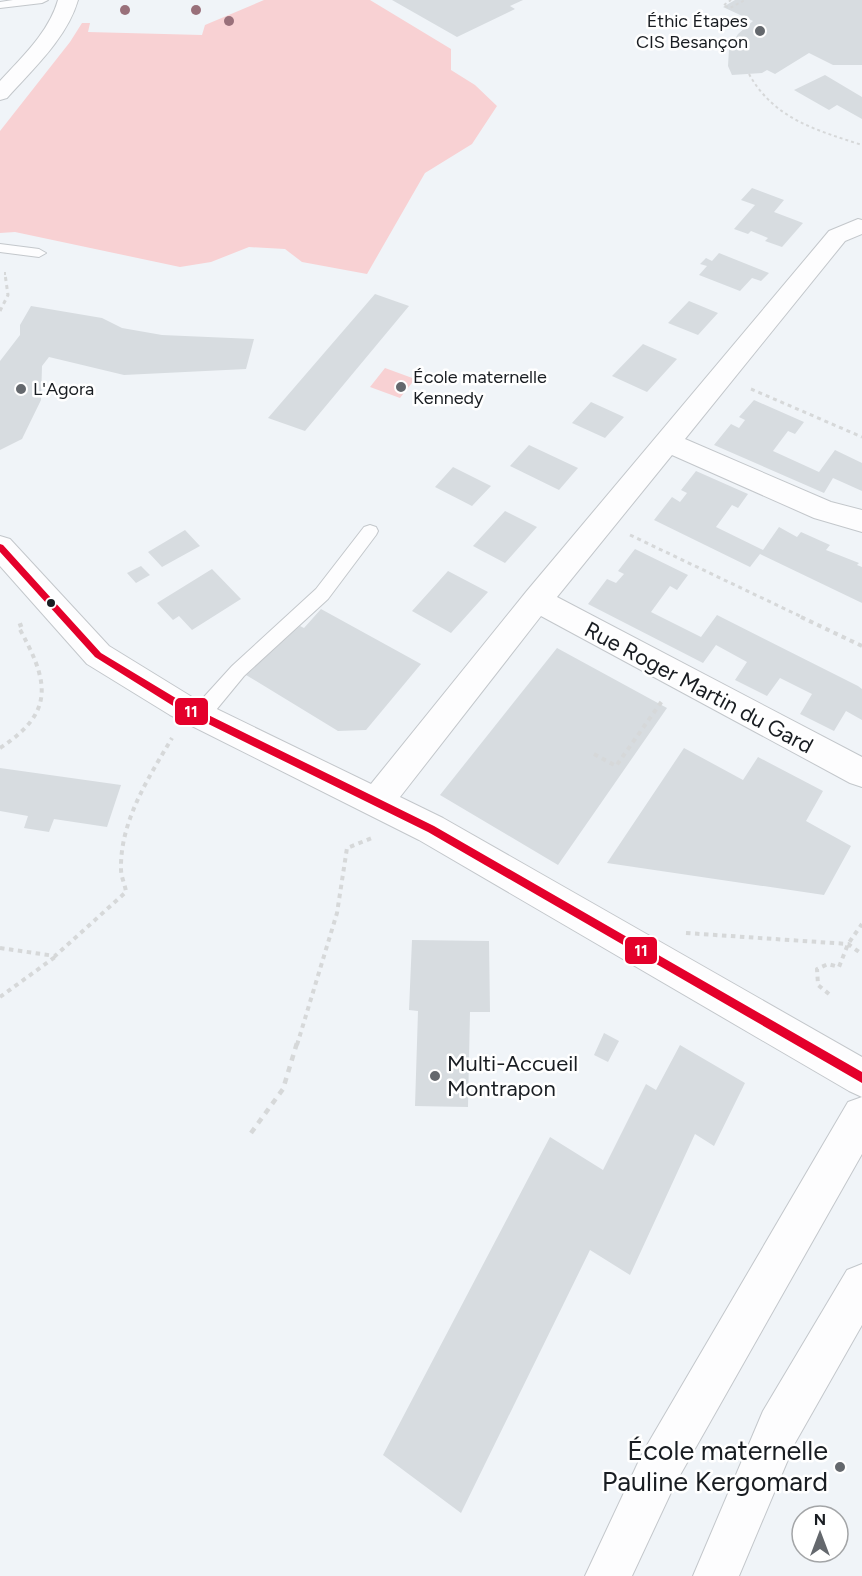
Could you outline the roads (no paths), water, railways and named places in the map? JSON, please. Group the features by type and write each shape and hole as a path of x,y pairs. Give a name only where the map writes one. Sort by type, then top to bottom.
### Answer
{"street":[{"path":"0,94 57,25 65,12 68,0"},
{"path":"377,801 537,600 837,236 858,226 862,227"},
{"path":"668,442 824,512 862,521"},
{"path":"0,547 98,655 181,706 188,724 377,801 542,892 862,1078"},
{"name":"Rue Roger Martin du Gard","path":"537,600 862,773"},
{"path":"608,1576 659,1468 862,1116"},
{"path":"716,1576 779,1427 862,1286"}],"lane":[{"path":"0,5 42,0"},
{"path":"0,248 39,253"},
{"path":"188,724 238,671 322,594 370,531"}],"place":[{"name":"Éthic Étapes CIS Besançon","path":"760,31"},
{"name":"École maternelle Kennedy","path":"401,387"},
{"name":"L'Agora","path":"21,389"},
{"name":"Multi-Accueil Montrapon","path":"435,1076"},
{"name":"École maternelle Pauline Kergomard","path":"840,1467"}]}
